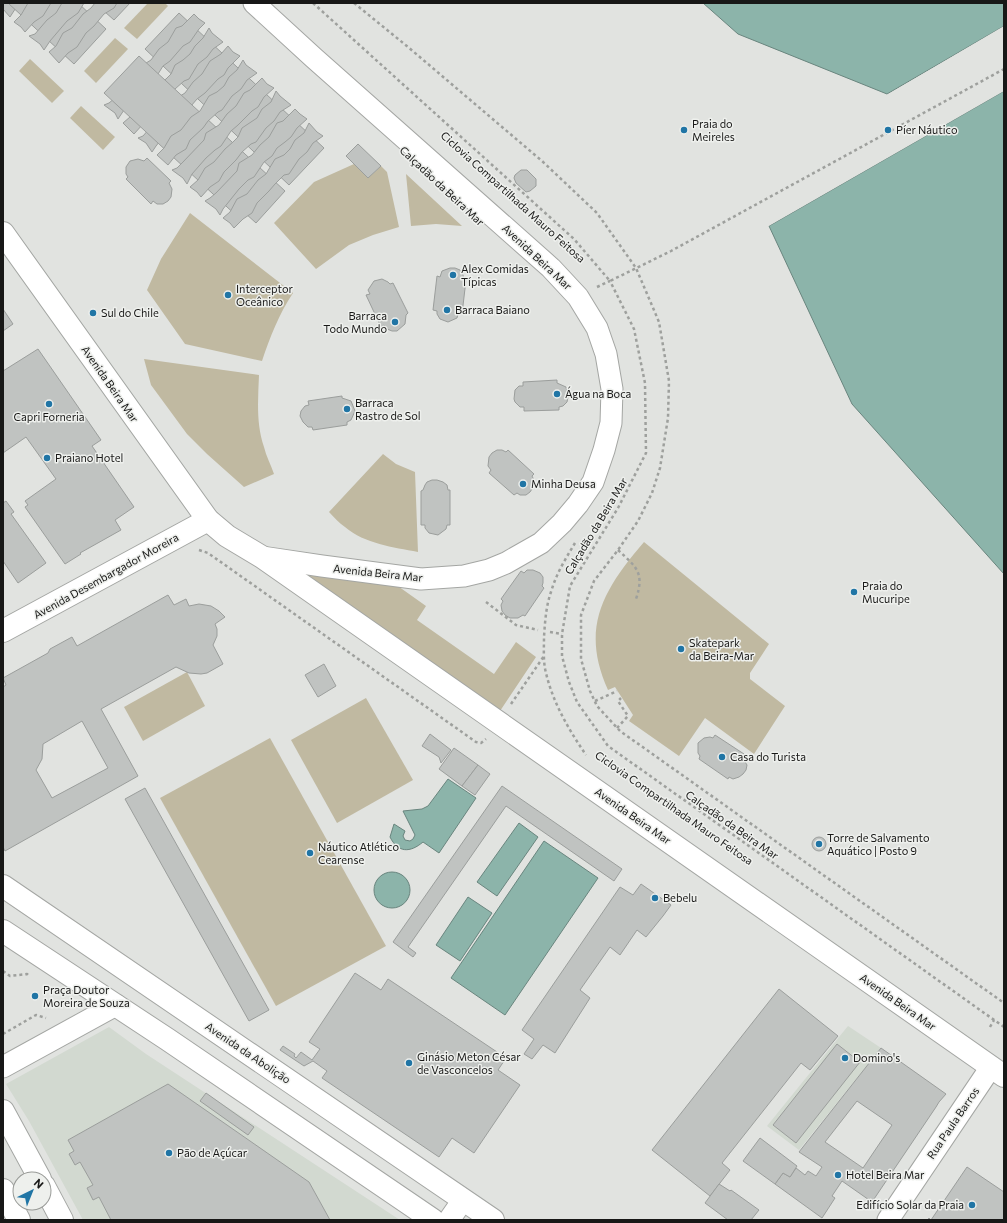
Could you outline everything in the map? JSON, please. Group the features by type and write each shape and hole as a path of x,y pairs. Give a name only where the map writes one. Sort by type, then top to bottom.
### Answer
{"main road":[{"name":"Avenida Beira Mar","path":"3,233 208,520 227,536 262,557 997,1071"},
{"name":"Avenida Desembargador Moreira","path":"3,631 208,520"},
{"name":"Avenida da Abolição","path":"3,886 493,1220"},
{"path":"3,931 116,1005 433,1220"},
{"path":"3,1111 36,1171"},
{"path":"3,1190 19,1220"},
{"path":"52,1201 62,1220"}],"street":[{"name":"Avenida Beira Mar","path":"254,3 551,268 578,297 597,328 606,354 612,389 611,423 593,482 578,504 562,523 541,543 506,563 489,570 464,576 421,579 262,557"},
{"path":"3,1067 116,1005"},
{"name":"Rua Paula Barros","path":"888,1220 997,1071"},
{"path":"449,1220 463,1200"}],"path":[{"name":"Calçadão da Beira Mar","path":"313,3 574,240 610,281 634,329 645,383 646,453 618,508 570,586 562,634 562,656 569,682 577,702 608,746 1004,1027"},
{"path":"354,3 542,161 598,213 636,268 659,322 669,381 668,418 660,468 652,493 638,521 594,581 581,615 581,659 597,706 617,728 1004,1003"},
{"path":"600,293 596,287 671,251 1004,69"},
{"name":"Ciclovia Compartilhada Mauro Feitosa","path":"576,540 562,565 550,592 545,620 544,656 546,672 552,693 570,732 588,758"},
{"path":"196,549 208,553 476,742 481,743 488,736"},
{"path":"618,550 635,566 639,575 640,586 636,599"},
{"path":"486,602 516,625 538,630"},
{"path":"550,632 562,634"},
{"path":"509,707 544,656"},
{"path":"595,701 616,691"},
{"path":"617,728 628,716 618,701 622,698"},
{"path":"3,971 10,976 27,974 33,978"},
{"path":"3,1034 36,1015 47,1018"},
{"path":"990,1027 994,1020"}],"shaded area":[{"path":"148,3 165,3 168,6 137,39 124,28"},
{"path":"703,3 1004,3 1004,26 887,94 738,34"},
{"path":"115,38 128,49 96,83 84,71"},
{"path":"30,59 64,91 52,103 19,71"},
{"path":"1004,91 1004,574 852,404 769,226"},
{"path":"81,106 115,137 103,150 70,118"},
{"path":"354,164 368,178 381,166 387,172 399,227 373,235 349,245 316,269 274,223 314,182"},
{"path":"406,174 462,226 436,224 411,226"},
{"path":"190,213 293,293 275,326 262,361 185,344 147,290 161,259"},
{"path":"144,359 259,375 258,411 261,438 274,474 244,487 187,434 151,385"},
{"path":"383,454 396,464 415,472 418,552 380,544 361,537 353,533 329,512"},
{"name":"Skatepark da Beira-Mar","path":"644,542 769,644 750,673 750,679 785,706 754,754 705,718 679,756 629,721 633,715 615,687 608,690 600,668 596,647 596,629 600,611 607,594 617,577"},
{"path":"302,571 395,584 426,606 417,620 494,674 516,642 536,657 500,711"},
{"path":"187,672 205,706 143,741 124,707"},
{"path":"366,698 413,780 337,823 291,740"},
{"path":"270,738 386,946 276,1006 160,798"},
{"path":"448,779 476,798 439,853 423,842 413,848 405,850 401,849 390,837 394,824 405,831 403,836 405,840 410,841 413,839 415,835 403,811 422,809 428,806"},
{"path":"519,823 538,837 497,896 477,882"},
{"path":"544,841 598,878 505,1015 451,978"},
{"path":"392,872 402,875 407,880 410,890 407,900 402,905 392,908 382,905 377,900 374,890 377,880 382,875"},
{"path":"468,897 492,913 460,961 436,945"},
{"path":"848,1026 881,1048 799,1150 767,1126"},
{"path":"109,1027 146,1054 400,1220 83,1220 29,1121 6,1084"}],"pier":[{"path":"1004,26 1004,28 888,96 885,96"},
{"path":"1004,89 1004,91 767,227 768,225"}],"building":[{"path":"3,3 19,3 10,17 3,9"},
{"path":"8,3 78,3 106,29 74,64"},
{"path":"28,3 51,3 43,16 34,22 25,32 14,22 21,15"},
{"path":"62,3 84,3 78,13 67,21 44,50 40,44 29,36 35,34 47,20 56,13"},
{"path":"95,3 130,3 114,20"},
{"path":"95,3 117,3 114,8 104,14 86,33 77,47 68,53 59,63 49,52 56,46 63,33 72,28 83,14"},
{"path":"179,13 324,148 289,185 145,49"},
{"path":"194,14 205,23 190,42 183,46 170,61 163,66 153,82 147,85 138,94 118,119 115,113 104,105 115,98 135,76 138,68 151,60 159,49 168,42 176,28 182,26"},
{"path":"209,28 212,33 223,42 213,49 207,57 198,64 189,79 184,81 175,89 151,118 134,134 123,123 130,117 138,105 147,99 157,89 158,85 171,74 175,65 190,54"},
{"path":"228,46 233,52 240,56 228,68 224,75 197,99 187,114 172,126 152,152 146,143 138,138 143,136 156,121 164,115 172,101 185,93 193,82 202,74 210,61 221,54"},
{"path":"139,56 285,191 256,223 245,213 240,219 104,93"},
{"path":"243,60 246,65 257,73 247,80 241,89 232,96 222,110 208,121 190,140 186,149 176,155 168,165 157,155 164,148 171,136 181,130 191,117 200,111 209,96 224,86 229,77 237,70"},
{"path":"262,78 267,84 274,88 264,97 258,107 231,131 221,146 206,158 192,174 187,184 183,178 172,170 177,168 204,140 206,133 219,125 227,114 236,106 244,93 250,90"},
{"path":"276,91 291,105 280,112 256,142 251,144 242,152 224,172 219,181 210,187 201,197 190,187 198,180 205,168 214,162 238,137 242,128 257,118 262,109 271,102"},
{"path":"295,109 307,119 297,128 291,137 277,148 272,156 264,162 254,177 248,180 239,189 220,215 216,209 205,201 216,193 237,171 239,163 252,155 269,137 277,123 283,121"},
{"path":"309,123 323,136 313,143 307,152 299,159 289,174 284,175 257,203 252,213 234,228 223,218 230,212 237,199 247,194 258,180 266,174 275,159 284,155 290,149 295,140 304,133"},
{"path":"358,144 381,166 368,178 346,156"},
{"path":"147,158 171,181 169,183 172,189 171,197 163,204 157,204 153,201 151,204 126,179 128,177 126,174 126,167 130,161 138,159 144,161"},
{"path":"521,170 527,170 536,179 536,186 530,191 526,192 516,183 514,178 515,175"},
{"path":"450,268 460,270 464,280 466,280 462,314 458,314 457,318 448,322 440,319 437,311 433,310 437,276 440,277 442,271"},
{"path":"382,279 390,284 393,283 408,313 406,315 405,324 397,331 387,329 384,325 381,327 366,295 370,294 368,290 374,281"},
{"path":"3,309 13,324 3,331"},
{"path":"38,349 101,440 92,446 134,507 115,520 121,530 80,553 81,554 65,564 25,507 28,505 25,501 56,479 26,437 3,453 3,371"},
{"path":"557,380 557,383 566,387 568,397 567,402 563,406 559,407 559,410 524,411 524,407 520,407 515,402 515,390 519,386 523,386 523,382"},
{"path":"342,396 342,398 351,401 355,411 351,420 347,422 347,425 313,430 312,427 308,427 303,422 300,416 301,411 305,406 309,405 308,401"},
{"path":"497,450 506,452 508,450 534,474 532,476 534,486 526,495 520,495 517,493 514,495 489,473 491,470 488,466 489,457"},
{"path":"432,480 443,482 447,485 448,490 450,490 450,525 447,525 446,529 438,535 429,533 425,528 425,525 421,525 421,491 427,482"},
{"path":"6,501 14,512 11,514 46,563 18,583 3,561 3,503"},
{"path":"527,570 533,570 540,573 543,577 542,586 544,588 525,616 523,615 518,618 510,618 502,611 501,605 503,601 501,599 521,571 524,573"},
{"path":"168,595 174,605 186,599 189,606 199,604 211,606 225,617 215,624 217,636 213,645 223,664 207,673 201,674 189,673 176,667 101,709 138,776 5,851 3,847 3,687 6,685 3,678 48,653 50,649 72,637 77,646","holes":["82,721 108,768 52,798 36,770 42,759 43,744"]},
{"path":"324,664 336,686 318,697 305,675"},
{"path":"430,734 451,750 441,763 439,757 422,746"},
{"name":"Casa do Turista","path":"715,735 744,754 742,757 747,765 746,770 739,777 733,779 729,777 728,779 699,759 698,743 704,738 713,738"},
{"path":"454,748 478,765 462,786 439,769"},
{"path":"478,765 490,774 475,795 462,786"},
{"path":"502,786 622,869 614,881 506,806 408,947 416,953 413,957 393,942"},
{"path":"145,788 269,1010 249,1021 125,799"},
{"name":"Torre de Salvamento Aquático | Posto 9","path":"819,837 824,839 826,844 824,849 819,851 814,849 812,844 814,839"},
{"path":"641,884 671,905 646,937 637,930 620,955 610,947 580,990 590,998 555,1053 543,1045 532,1059 524,1054 534,1039 522,1030 620,887 633,895"},
{"name":"Ginásio Meton César de Vasconcelos","path":"355,973 381,990 388,979 506,1058 498,1070 520,1085 474,1153 452,1138 439,1157 322,1078 327,1071 313,1061 304,1066 280,1050 283,1046 295,1054 294,1056 296,1058 301,1052 312,1060 320,1049 309,1042"},
{"path":"779,989 838,1036 810,1070 801,1063 722,1163 730,1170 710,1196 652,1150"},
{"path":"837,1044 860,1062 796,1143 773,1125"},
{"path":"881,1048 946,1094 939,1102 872,1202 842,1181 832,1196 835,1198 822,1218 775,1184 783,1173 790,1177 796,1168 805,1175 808,1171 816,1176 822,1167 799,1152","holes":["857,1101 892,1125 863,1168 825,1142"]},
{"name":"Pão de Açúcar","path":"168,1084 309,1182 330,1220 111,1220 99,1197 93,1200 87,1188 93,1185 80,1162 75,1165 69,1154 74,1151 68,1140"},
{"path":"206,1093 254,1127 248,1135 200,1101"},
{"path":"760,1138 797,1166 790,1177 783,1173 775,1184 743,1161"},
{"name":"Edifício Solar da Praia","path":"967,1167 1004,1192 1004,1220 931,1220"},
{"path":"719,1184 730,1191 731,1190 759,1210 751,1220 728,1220 705,1203"}],"place":[{"name":"Praia do Meireles","path":"684,130"},
{"name":"Píer Náutico","path":"888,130"},
{"name":"Alex Comidas Típicas","path":"453,275"},
{"name":"Interceptor Oceânico","path":"228,295"},
{"name":"Barraca Baiano","path":"447,310"},
{"name":"Sul do Chile","path":"93,313"},
{"name":"Barraca Todo Mundo","path":"395,322"},
{"name":"Água na Boca","path":"557,394"},
{"name":"Capri Forneria","path":"49,404"},
{"name":"Barraca Rastro de Sol","path":"347,409"},
{"name":"Praiano Hotel","path":"47,458"},
{"name":"Minha Deusa","path":"523,484"},
{"name":"Praia do Mucuripe","path":"854,592"},
{"name":"Skatepark da Beira-Mar","path":"681,649"},
{"name":"Casa do Turista","path":"722,757"},
{"name":"Torre de Salvamento Aquático | Posto 9","path":"819,844"},
{"name":"Náutico Atlético Cearense","path":"310,853"},
{"name":"Bebelu","path":"655,898"},
{"name":"Praça Doutor Moreira de Souza","path":"35,996"},
{"name":"Domino's","path":"845,1058"},
{"name":"Ginásio Meton César de Vasconcelos","path":"409,1063"},
{"name":"Pão de Açúcar","path":"169,1153"},
{"name":"Hotel Beira Mar","path":"838,1175"},
{"name":"Edifício Solar da Praia","path":"972,1205"}]}
